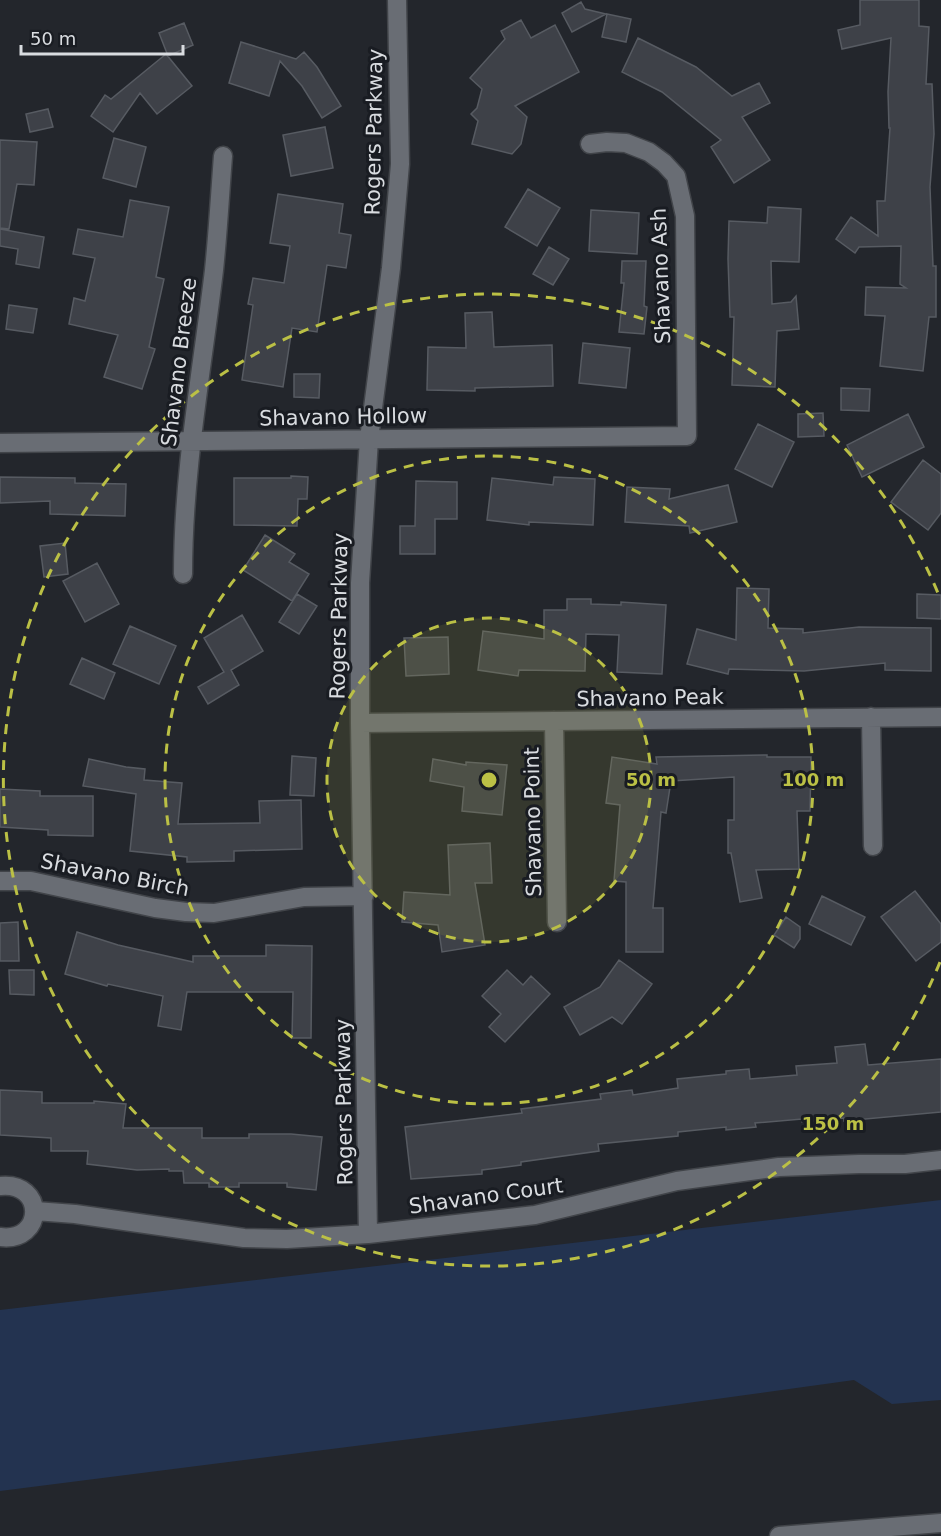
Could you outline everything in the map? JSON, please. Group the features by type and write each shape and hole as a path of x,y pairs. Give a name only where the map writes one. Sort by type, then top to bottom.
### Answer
{"street":[{"name":"Rogers Parkway","path":"368,1234 360,583 369,439 392,268 400,164 397,0"},
{"name":"Shavano Ash","path":"590,144 626,143 649,152 676,176 685,216 687,436"},
{"name":"Shavano Breeze","path":"183,574 183,528 190,442 214,269 224,156"},
{"name":"Shavano Hollow","path":"0,443 687,436"},
{"path":"872,717 873,846"},
{"name":"Shavano Peak","path":"360,723 941,717"},
{"name":"Shavano Point","path":"554,721 557,922"},
{"name":"Shavano Birch","path":"0,881 31,881 155,908 186,912 214,913 304,897 364,896"},
{"name":"Shavano Court","path":"35,1211 75,1214 244,1238 287,1239 368,1234 535,1215 677,1181 779,1167 905,1164 941,1160"},
{"path":"0,1186 10,1185 20,1188 33,1202 35,1211 33,1221 20,1235 11,1238 0,1237"},
{"path":"779,1536 941,1523"}],"shaded area":[{"path":"941,1200 941,1400 892,1404 854,1380 585,1417 0,1491 0,1310"}],"building":[{"path":"860,0 919,0 919,26 929,27 926,84 932,84 934,134 930,187 933,266 936,266 936,317 929,317 923,371 880,366 885,316 865,315 866,287 906,288 900,284 901,246 859,247 855,253 836,239 851,217 878,236 877,201 885,201 890,128 888,92 891,38 842,49 838,30 860,25"},
{"path":"581,2 585,9 606,14 572,32 562,13"},
{"path":"607,14 631,19 626,42 602,37"},
{"path":"521,20 531,38 555,25 579,72 515,106 527,117 521,144 512,154 472,144 478,121 471,114 477,108 482,89 470,78 505,39 501,31"},
{"path":"184,23 193,45 168,56 159,33"},
{"path":"638,38 696,67 732,96 759,83 770,103 742,117 770,160 734,183 711,147 721,140 662,92 622,72"},
{"path":"241,42 296,59 304,52 317,67 341,106 322,118 302,86 280,61 269,96 229,83"},
{"path":"166,54 192,86 157,114 140,93 113,132 91,116 105,95 111,99"},
{"path":"48,109 53,127 30,132 26,114"},
{"path":"325,127 333,168 291,176 283,135"},
{"path":"114,138 146,147 136,187 103,178"},
{"path":"0,140 37,142 34,185 17,184 9,229 0,228"},
{"path":"528,189 560,208 537,246 505,227"},
{"path":"278,194 343,204 339,233 351,235 346,268 327,265 317,332 292,328 283,387 242,380 253,305 248,304 253,278 284,283 290,246 270,243"},
{"path":"130,200 169,207 156,277 164,279 149,347 155,349 142,389 104,377 118,335 69,324 74,298 85,301 95,258 73,254 78,229 123,237"},
{"path":"768,207 801,209 799,262 771,261 772,304 791,302 796,296 799,329 777,331 775,387 732,385 734,317 730,317 729,221 767,223"},
{"path":"591,210 639,213 637,254 589,251"},
{"path":"0,229 44,237 39,268 16,264 18,249 0,246"},
{"path":"549,247 569,259 553,285 533,274"},
{"path":"622,261 646,261 644,306 647,307 644,334 619,332 624,283 621,283"},
{"path":"9,305 37,309 33,333 6,329"},
{"path":"492,312 494,347 552,345 553,386 475,388 475,391 427,390 428,347 466,348 465,313"},
{"path":"583,343 630,348 626,388 579,383"},
{"path":"294,374 320,374 319,398 294,397"},
{"path":"841,388 870,389 869,411 841,410"},
{"path":"823,413 824,436 798,437 798,414"},
{"path":"908,414 924,447 862,477 847,445"},
{"path":"758,424 794,442 772,487 735,469"},
{"path":"923,460 941,474 941,513 928,530 891,502"},
{"path":"291,476 308,477 307,499 298,499 297,526 234,525 234,478 291,478"},
{"path":"0,477 75,478 75,483 126,484 125,516 50,514 50,501 0,503"},
{"path":"554,477 595,479 593,525 529,522 529,525 487,520 492,478 553,485"},
{"path":"416,481 457,482 457,519 435,519 435,554 400,554 400,526 415,526"},
{"path":"728,485 737,522 690,533 689,526 625,522 627,487 670,489 669,499"},
{"path":"265,535 295,554 289,562 309,574 292,601 243,570"},
{"path":"65,543 68,574 44,577 40,546"},
{"path":"97,563 119,604 85,622 63,581"},
{"path":"737,588 769,589 768,628 803,629 803,633 859,627 931,628 931,671 885,670 885,663 804,671 729,669 728,674 687,664 697,629 736,640"},
{"path":"297,594 317,606 299,634 279,622"},
{"path":"917,594 941,595 941,619 917,618"},
{"path":"567,599 591,599 591,604 621,605 621,602 666,605 662,674 617,672 619,635 586,634 585,671 519,670 518,676 478,670 483,631 544,639 544,610 567,610"},
{"path":"242,615 263,651 231,670 239,685 208,704 198,687 224,672 204,638"},
{"path":"130,626 176,646 159,684 113,664"},
{"path":"448,637 449,674 406,676 404,638"},
{"path":"82,658 115,673 104,699 70,684"},
{"path":"767,755 767,757 811,757 810,811 797,811 799,869 756,870 762,898 740,902 731,853 728,853 728,820 734,820 734,777 671,781 666,813 661,812 653,908 663,908 663,952 626,952 626,882 614,881 620,805 606,803 612,757 657,764 656,757"},
{"path":"292,756 316,758 314,796 290,795"},
{"path":"89,759 145,769 144,780 182,783 178,824 260,823 259,801 301,800 302,849 234,851 234,861 187,862 187,857 130,851 136,794 83,786"},
{"path":"433,759 466,765 466,762 507,765 502,815 462,811 464,787 430,781"},
{"path":"0,789 40,791 40,796 93,796 93,836 48,835 48,830 0,827"},
{"path":"490,843 492,883 475,883 485,945 442,952 438,925 402,922 404,892 450,895 448,845"},
{"path":"915,891 941,924 941,942 916,961 881,917"},
{"path":"822,896 865,917 851,945 809,924"},
{"path":"786,917 800,927 800,939 794,948 774,935"},
{"path":"18,922 19,961 0,961 0,923"},
{"path":"77,932 118,945 193,962 193,956 266,956 266,945 312,946 311,1038 292,1038 293,992 187,992 181,1030 158,1026 163,996 108,984 107,986 65,974"},
{"path":"619,960 652,984 622,1024 612,1017 580,1035 564,1007 600,987"},
{"path":"9,970 34,970 34,995 10,994"},
{"path":"507,970 523,985 531,976 550,994 505,1042 489,1027 501,1014 482,996"},
{"path":"865,1044 868,1065 941,1059 941,1112 844,1121 844,1118 802,1122 802,1119 755,1123 756,1127 726,1130 726,1127 678,1132 678,1136 598,1144 599,1151 521,1162 521,1165 482,1170 482,1174 411,1179 405,1127 522,1113 521,1109 601,1099 600,1094 632,1090 633,1095 678,1088 677,1079 726,1074 726,1071 749,1069 750,1079 797,1075 796,1066 837,1063 835,1047"},
{"path":"0,1090 42,1092 42,1103 94,1103 94,1101 126,1104 123,1128 202,1128 202,1138 249,1138 249,1134 322,1137 316,1190 287,1187 287,1183 239,1183 239,1187 209,1187 209,1183 184,1183 183,1171 137,1170 87,1164 88,1151 51,1151 51,1138 0,1135"}]}
